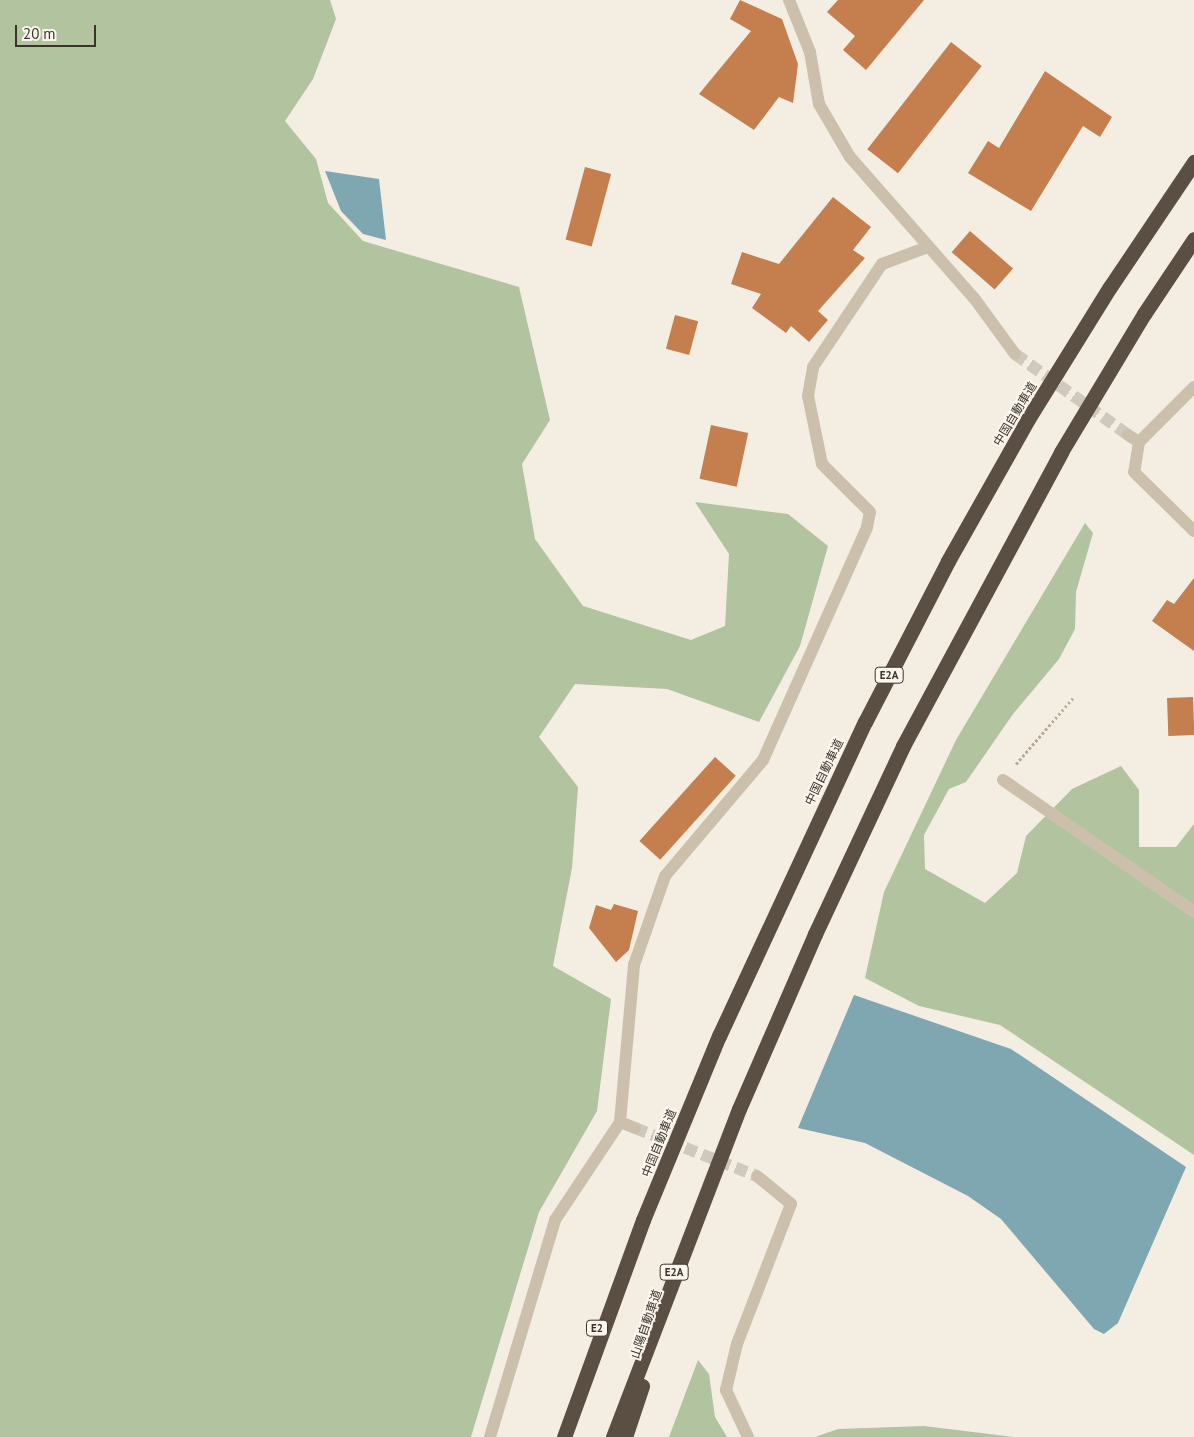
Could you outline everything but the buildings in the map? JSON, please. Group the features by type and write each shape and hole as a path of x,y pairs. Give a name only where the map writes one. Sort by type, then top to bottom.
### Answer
{"highway":[{"name":"中国自動車道","path":"564,1437 643,1220 719,1036 791,876 948,561 1094,312 1194,162"},
{"name":"E2A","path":"613,1437 739,1109 890,773 985,588 1144,314 1194,239"},
{"name":"山陽自動車道","path":"625,1437 739,1109"},
{"name":"E2","path":"554,1437 643,1220"}],"street":[{"path":"790,0 810,52 819,104 850,157 974,298 1015,354"},
{"path":"490,1437 555,1220 620,1122 634,965 664,876 763,760 867,527 870,512 822,464 808,396 813,367 882,264 928,247"},
{"path":"1194,387 1139,442 1134,472 1194,531"},
{"path":"1128,434 1139,442"},
{"path":"1003,780 1194,912"},
{"path":"620,1122 635,1128"},
{"path":"748,1437 726,1390 737,1344 791,1204 757,1176"}],"path":[{"path":"1003,780 1072,698"}],"green space":[{"path":"0,0 330,0 336,19 313,79 285,121 316,159 328,203 363,241 519,287 550,420 522,464 535,539 583,606 691,640 725,626 729,554 695,502 788,514 828,546 800,646 759,722 667,689 575,684 539,737 578,787 572,868 553,966 611,999 597,1111 539,1212 471,1437 0,1437"},
{"path":"1085,523 1093,533 1076,592 1075,629 1059,659 1013,714 966,782 949,789 924,835 925,869 985,903 1017,873 1026,836 1072,789 1121,766 1139,790 1139,847 1176,847 1194,824 1194,1155 1000,1025 919,1006 865,978 884,892 956,740"},
{"path":"698,1360 709,1374 715,1417 727,1437 669,1437"},
{"path":"924,1426 1014,1437 815,1437 838,1429"}],"water":[{"path":"325,171 379,179 386,240 363,234 341,211"},
{"path":"854,995 1011,1049 1186,1167 1118,1323 1104,1334 1094,1329 1001,1219 968,1196 865,1143 798,1128"}],"tunnel":[{"path":"1015,354 1128,435"},
{"path":"635,1128 757,1176"}]}
